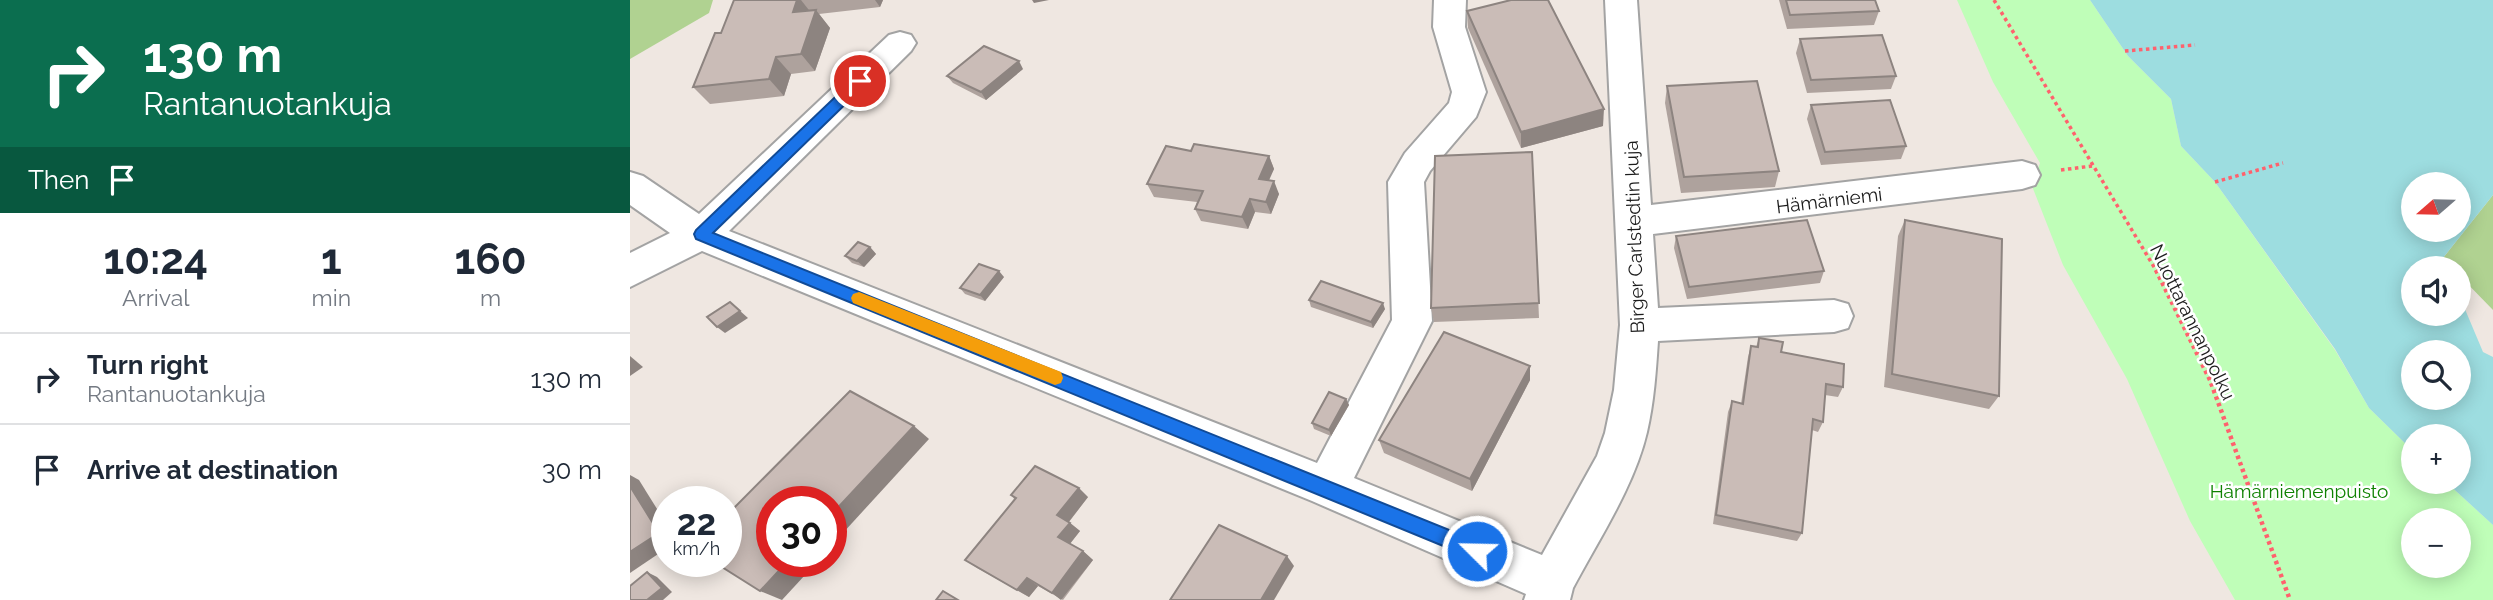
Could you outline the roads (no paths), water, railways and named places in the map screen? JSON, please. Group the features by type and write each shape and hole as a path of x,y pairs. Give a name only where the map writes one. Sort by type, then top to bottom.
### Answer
{"street":[{"path":"1327,487 1412,321 1406,182 1417,162 1464,108 1469,92 1449,27 1450,0"},
{"name":"Birger Carlstedtin kuja","path":"1550,591 1616,463 1626,433 1634,390 1640,325 1621,0"},
{"path":"630,271 701,234 900,43"},
{"name":"Hämärniemi","path":"1635,221 1682,218 2022,175"},
{"path":"630,186 701,234 1327,487 1550,591"},
{"path":"1640,325 1834,316"}],"water":[{"path":"2090,0 2493,0 2493,195 2471,223 2471,172 2401,172 2401,242 2456,242 2445,256 2401,256 2401,326 2471,326 2471,324 2483,352 2493,357 2493,525 2459,494 2471,494 2471,424 2401,424 2401,439 2369,408 2335,349 2215,182 2181,146 2171,99 2128,56"}],"park label":[{"name":"Hämärniemenpuisto","path":"2299,491"}]}
